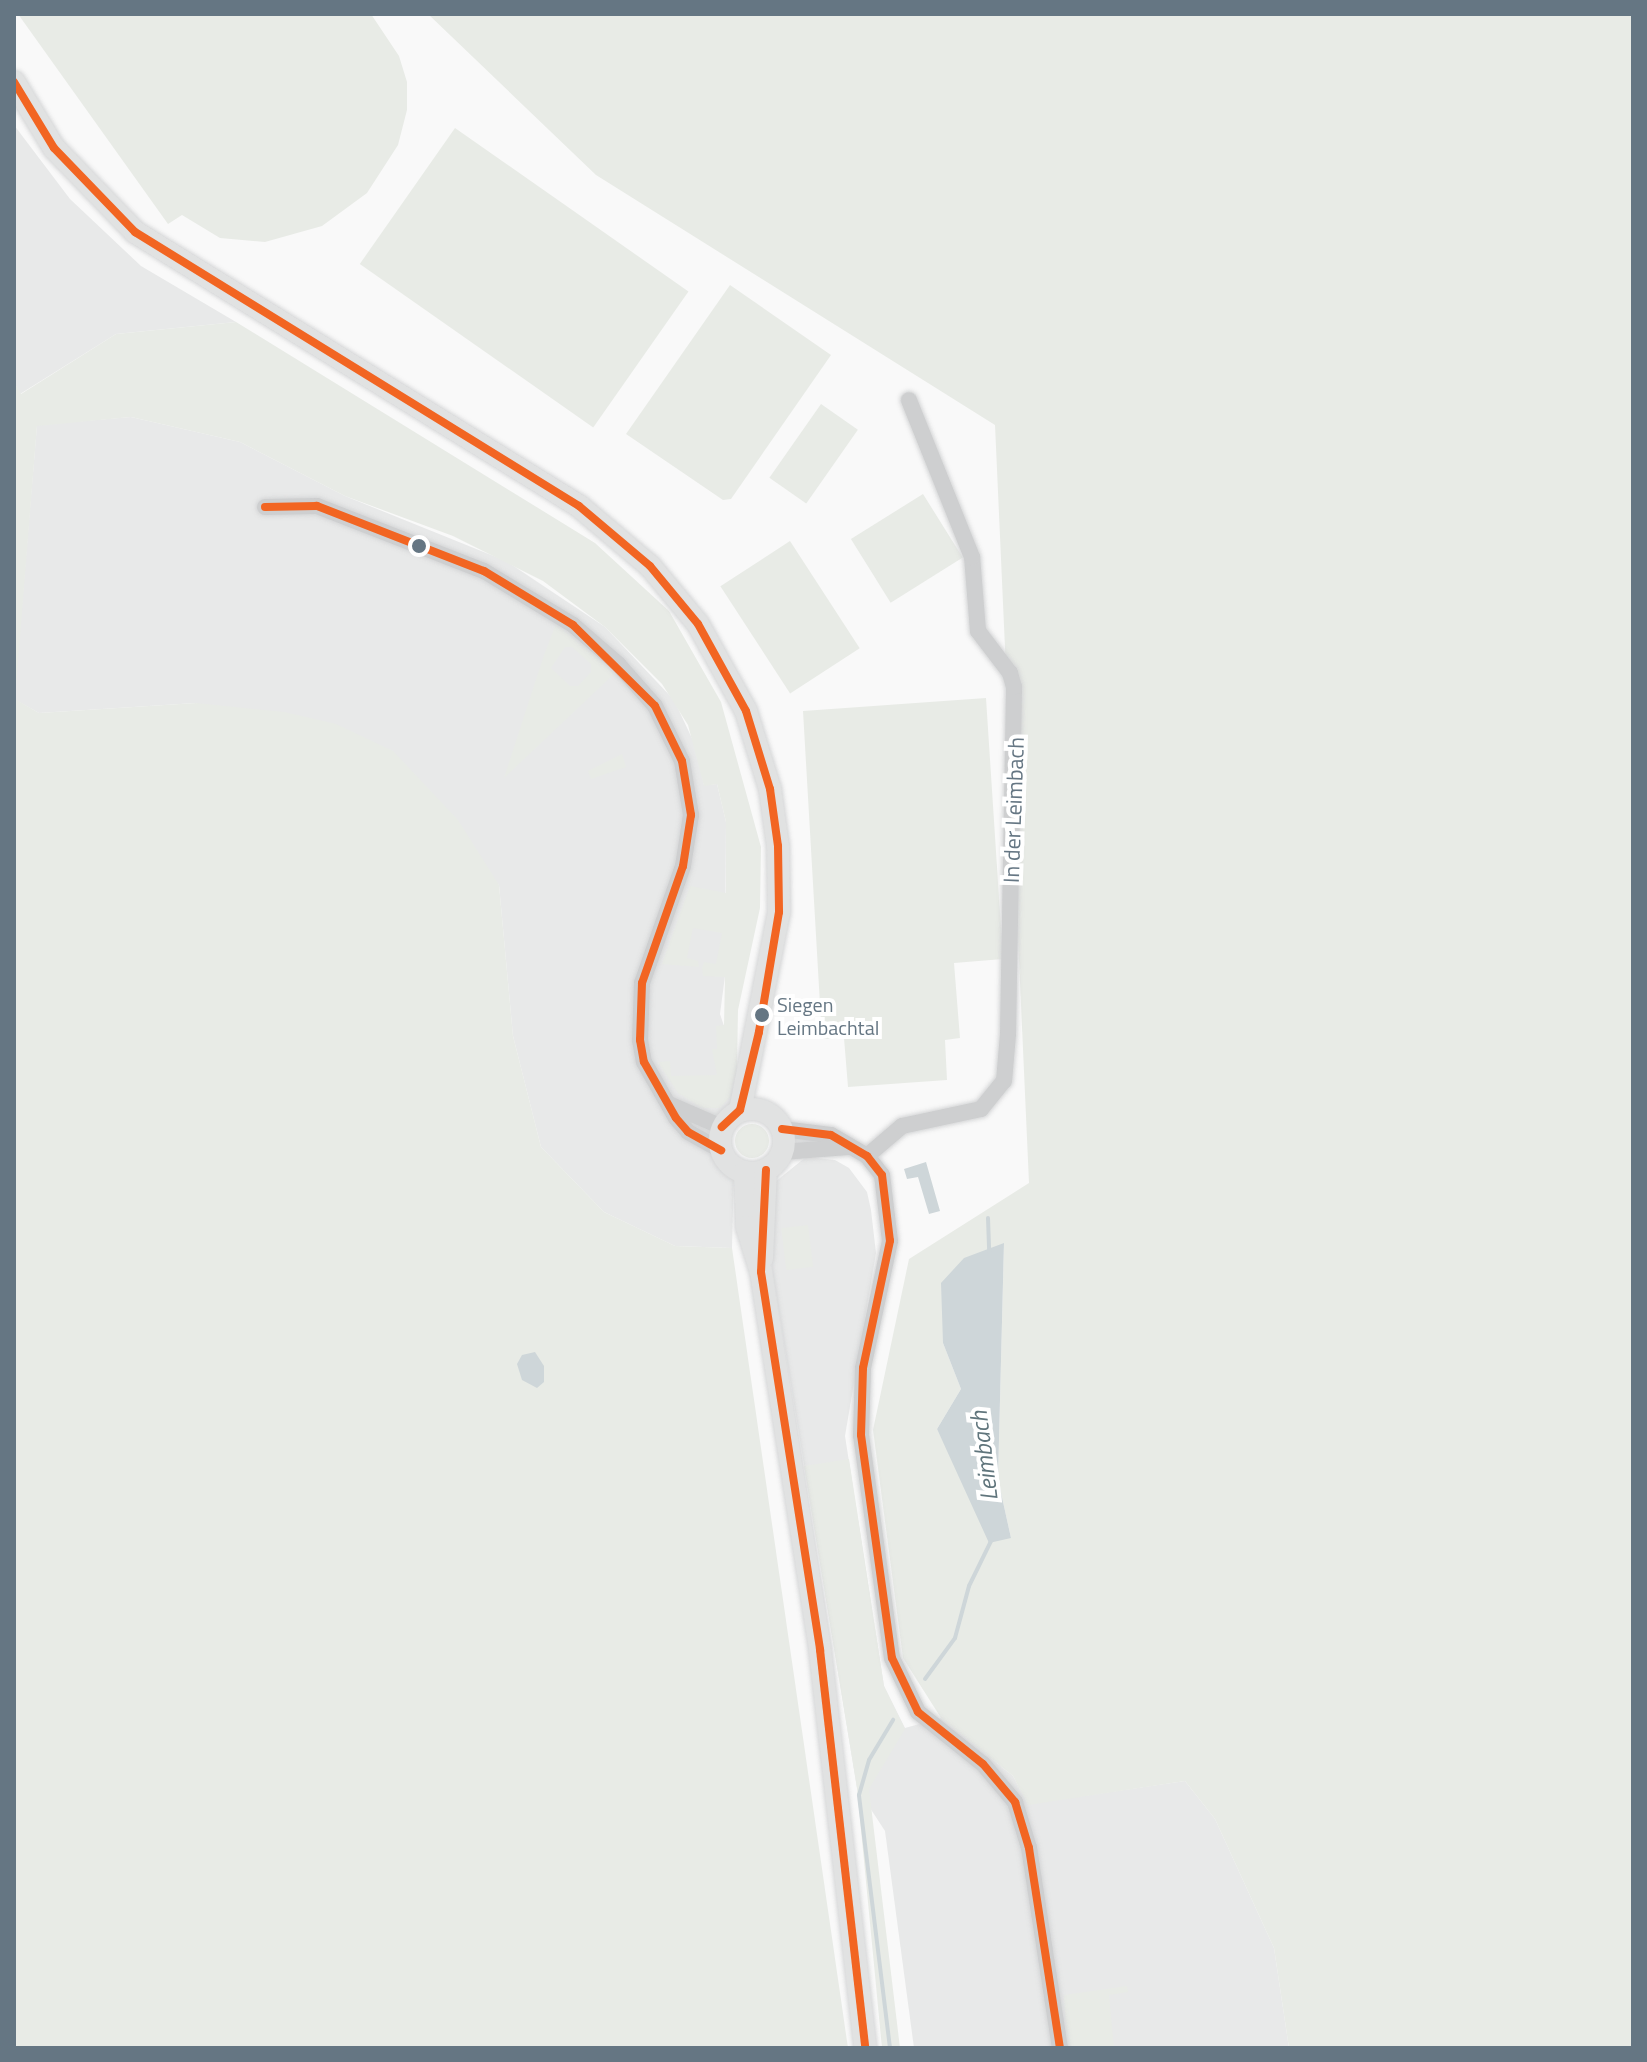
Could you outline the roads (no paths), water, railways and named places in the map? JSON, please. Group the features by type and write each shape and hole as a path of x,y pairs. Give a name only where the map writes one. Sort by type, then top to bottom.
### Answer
{"main road":[{"path":"14,82 54,148 135,232 579,506 634,551 683,604 713,647 746,711 775,818 779,912 759,1032 740,1110 722,1127 721,1150 734,1168 756,1171"},
{"path":"759,1032 764,1110 782,1141 756,1171 747,1227 761,1272 822,1665 865,2048"},
{"path":"740,1110 764,1110"}],"street":[{"name":"In der Leimbach","path":"860,1152 902,1126 981,1109 1004,1081 1008,1034 1014,687 1010,673 978,631 972,557 909,400"},
{"path":"265,507 317,506 494,576 573,625 628,674 655,706 682,761 691,815 683,866 651,946 639,1016 644,1062 666,1102 688,1132 721,1150"},
{"path":"666,1102 722,1127"},
{"path":"782,1141 831,1135 860,1152 882,1175 888,1198 890,1241 863,1368 861,1435 892,1658 918,1712 983,1764 1015,1802 1029,1848 1060,2048"}],"water":[{"path":"926,1162 940,1211 929,1214 918,1177 907,1179 904,1169"},
{"path":"1004,1243 998,1479 1011,1538 989,1543 937,1429 961,1389 943,1343 941,1283 964,1258"},
{"path":"535,1352 544,1366 544,1382 537,1388 522,1380 517,1364 522,1355"}],"waterway":[{"name":"Leimbach","path":"988,1218 989,1252"},
{"name":"Leimbach","path":"925,1679 955,1638 969,1586 993,1537"},
{"name":"Leimbach","path":"890,2048 859,1795 869,1760 893,1720"}],"place":[{"name":"Siegen Leimbachtal","path":"762,1015"}]}
